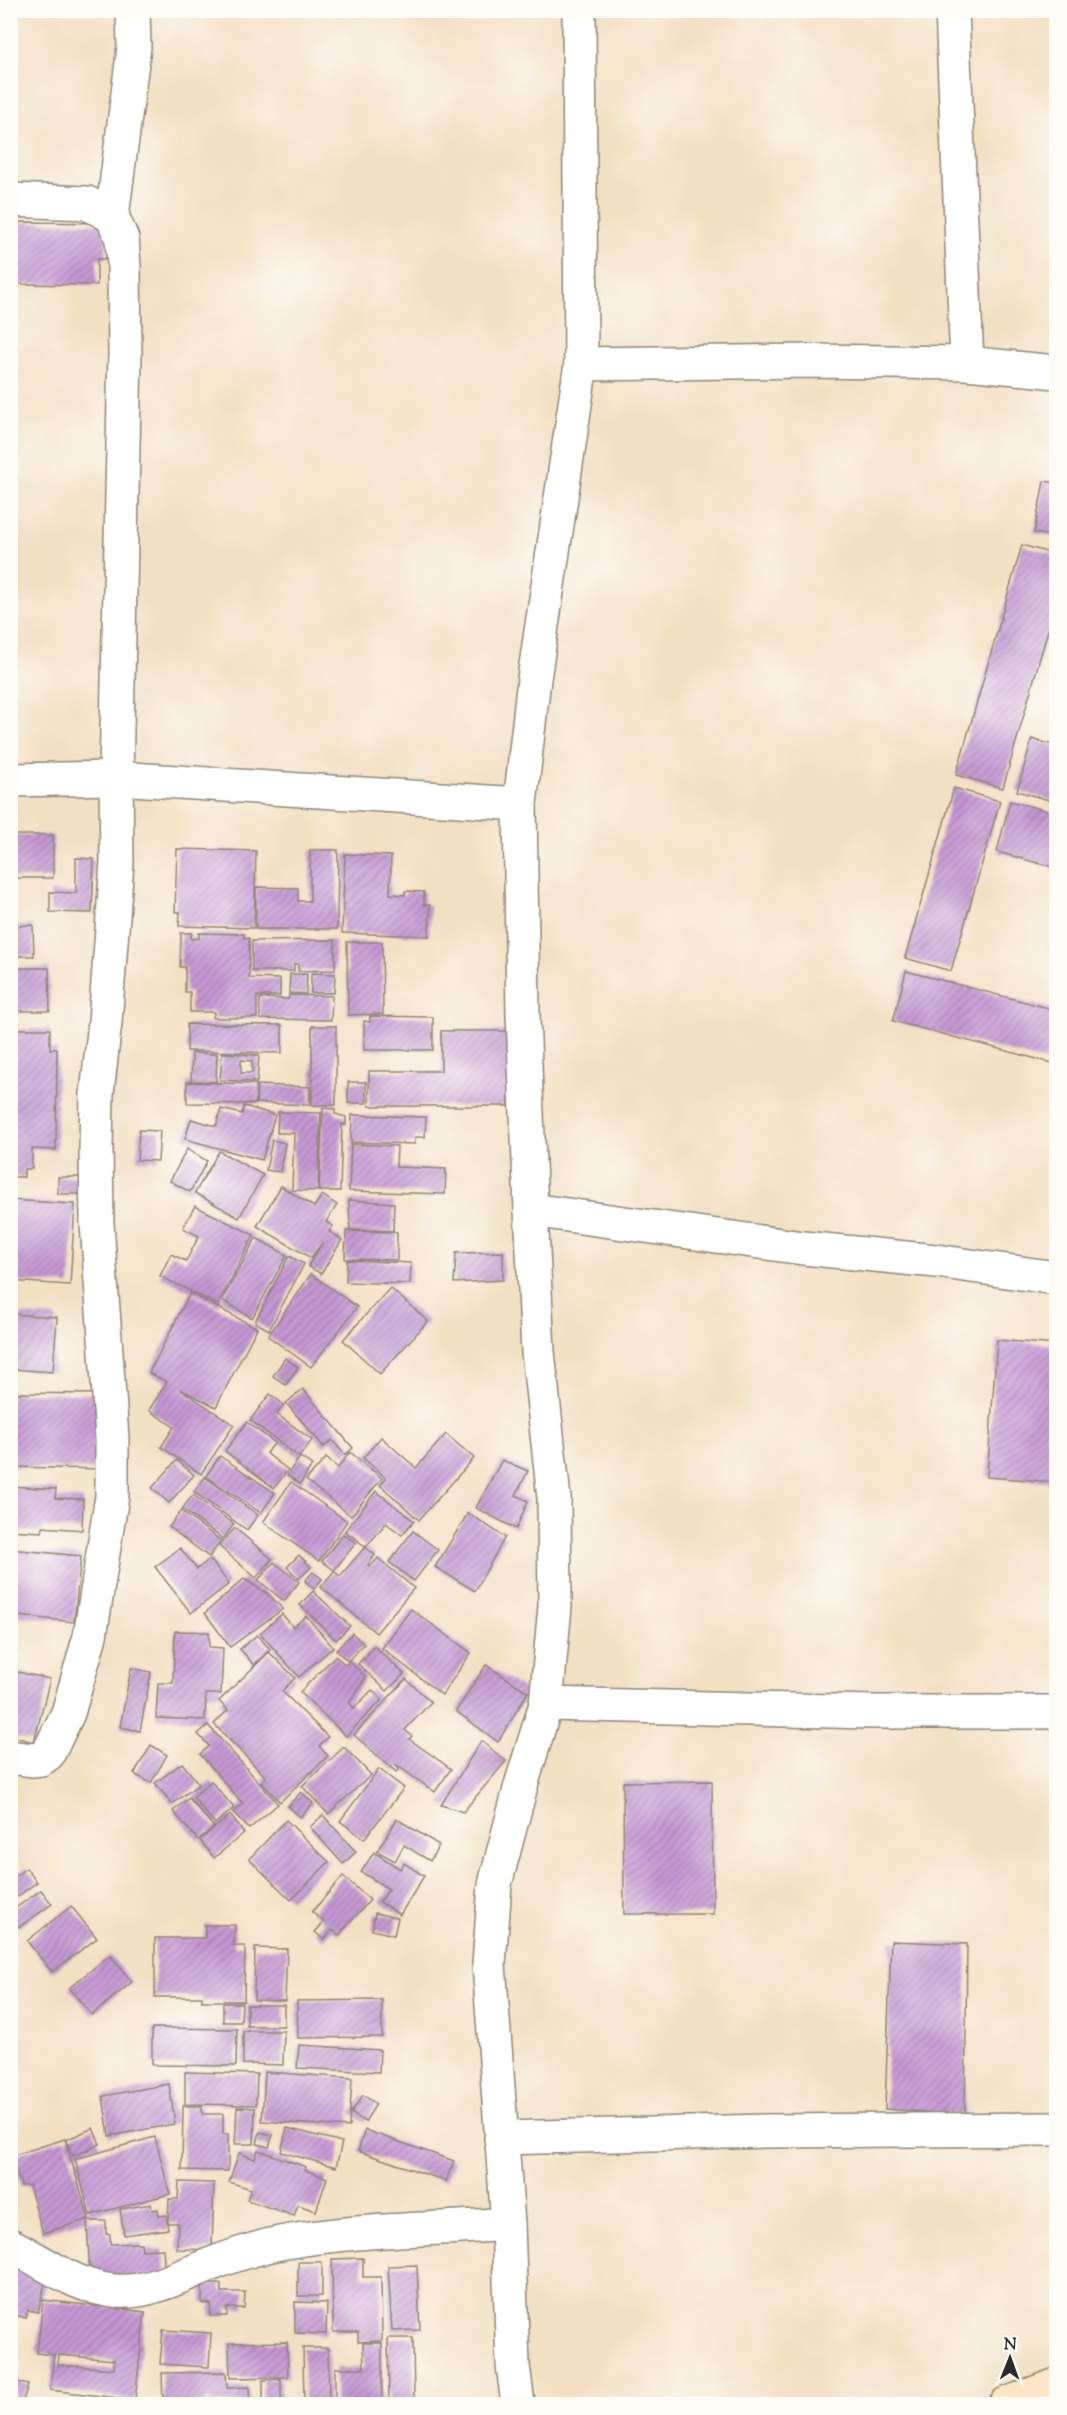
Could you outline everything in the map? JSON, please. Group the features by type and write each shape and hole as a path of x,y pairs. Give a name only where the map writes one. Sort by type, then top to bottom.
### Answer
{"main road":[{"path":"1006,2404 1056,2385"}],"street":[{"path":"10,1757 32,1760 41,1759 48,1754 68,1713 90,1636 112,1496 112,1438 97,1224 96,1150 97,1094 117,863 116,778 125,287 122,239 112,216 134,47 133,10"},
{"path":"518,2404 513,2365 508,2224 489,1964 495,1884 522,1782 546,1704 555,1606 554,1498 538,1352 531,1210 523,1016 520,804 534,679 581,364 579,10"},
{"path":"952,10 967,363"},
{"path":"10,200 87,203 112,216"},
{"path":"581,364 808,361 967,363 1056,372"},
{"path":"10,780 116,778 520,804"},
{"path":"531,1210 803,1248 936,1261 1056,1278"},
{"path":"546,1704 872,1712 1056,1712"},
{"path":"501,2138 1056,2129"},
{"path":"10,2245 40,2259 65,2277 85,2285 115,2291 144,2289 179,2278 237,2254 279,2243 386,2231 508,2224"}],"building":[{"path":"15,222 107,223 106,259 97,259 97,285 14,284"},
{"path":"1044,481 1056,483 1056,537 1034,533"},
{"path":"1022,545 1056,555 1056,602 1003,788 956,775"},
{"path":"1032,739 1056,746 1056,802 1017,791"},
{"path":"954,788 1000,801 951,971 905,958"},
{"path":"1010,801 1056,813 1056,868 997,852"},
{"path":"10,835 53,835 53,878 10,878"},
{"path":"177,849 256,851 254,928 179,926 180,912 175,912"},
{"path":"310,850 338,850 337,929 256,929 256,887 298,888 298,901 310,901"},
{"path":"345,854 391,856 390,894 405,895 405,891 424,892 424,905 430,905 429,936 342,933"},
{"path":"76,858 94,859 92,913 50,912 50,892 76,893"},
{"path":"33,925 34,956 10,956 10,926"},
{"path":"181,933 191,933 191,939 199,938 199,933 244,934 244,938 249,938 249,978 280,979 280,996 257,996 257,1018 213,1018 214,1012 190,1012 190,992 185,992 185,967 180,967"},
{"path":"335,940 335,970 298,971 298,964 294,964 294,971 252,971 252,941"},
{"path":"347,942 382,942 383,1014 348,1015"},
{"path":"17,968 49,968 50,1011 10,1011 10,977 16,977"},
{"path":"906,971 1056,1010 1056,1064 893,1021"},
{"path":"311,973 335,974 334,993 311,993"},
{"path":"290,974 307,974 306,994 289,993"},
{"path":"289,995 332,996 331,1020 260,1019 260,998 289,999"},
{"path":"370,1016 433,1017 433,1050 364,1050 364,1021 370,1022"},
{"path":"187,1024 282,1025 282,1053 187,1051"},
{"path":"312,1026 336,1026 336,1105 312,1105"},
{"path":"10,1029 50,1029 50,1049 57,1049 56,1150 32,1149 32,1169 24,1169 24,1177 10,1177"},
{"path":"441,1031 509,1031 509,1106 369,1106 369,1071 441,1071"},
{"path":"192,1053 217,1054 216,1082 191,1081"},
{"path":"222,1053 259,1055 257,1082 220,1080","holes":["241,1060 252,1061 252,1073 241,1073"]},
{"path":"187,1082 256,1084 256,1104 187,1103"},
{"path":"348,1082 366,1082 366,1103 348,1103"},
{"path":"257,1085 310,1087 310,1105 256,1103"},
{"path":"244,1106 275,1115 262,1160 185,1139 191,1119 216,1126 221,1109 242,1114"},
{"path":"323,1108 335,1109 335,1114 346,1117 346,1125 342,1124 340,1191 319,1191"},
{"path":"278,1112 321,1113 318,1191 292,1190 294,1133 277,1133"},
{"path":"352,1115 426,1117 425,1137 415,1137 415,1144 351,1142"},
{"path":"139,1130 160,1131 158,1161 137,1160"},
{"path":"272,1140 285,1143 280,1172 266,1170"},
{"path":"351,1144 397,1146 396,1167 446,1169 445,1194 349,1191"},
{"path":"187,1149 207,1161 190,1192 170,1181"},
{"path":"219,1151 263,1175 239,1218 195,1193"},
{"path":"58,1177 81,1177 81,1194 58,1194"},
{"path":"281,1186 314,1207 322,1195 337,1205 326,1222 333,1226 329,1231 342,1240 321,1274 308,1266 323,1242 311,1258 257,1226"},
{"path":"10,1200 75,1204 70,1285 10,1281"},
{"path":"349,1200 394,1203 393,1231 350,1230"},
{"path":"195,1206 254,1235 218,1305 160,1276 171,1254 186,1261 199,1236 183,1228"},
{"path":"346,1231 397,1232 397,1260 345,1259"},
{"path":"256,1238 287,1255 252,1318 222,1300"},
{"path":"503,1252 503,1280 454,1283 456,1253"},
{"path":"289,1256 304,1264 269,1330 255,1322"},
{"path":"347,1260 411,1263 410,1284 346,1282"},
{"path":"311,1274 357,1307 311,1367 268,1336"},
{"path":"390,1288 428,1321 380,1374 343,1340"},
{"path":"190,1293 257,1328 216,1407 180,1389 234,1425 201,1474 161,1447 174,1427 149,1410 167,1382 149,1373"},
{"path":"10,1314 57,1317 53,1372 10,1369"},
{"path":"997,1340 1056,1345 1056,1482 987,1477"},
{"path":"285,1358 298,1367 286,1385 273,1376"},
{"path":"303,1389 353,1448 345,1455 332,1440 324,1447 286,1403"},
{"path":"10,1393 102,1394 101,1469 10,1467"},
{"path":"270,1394 284,1405 277,1414 312,1440 299,1457 250,1420"},
{"path":"247,1422 275,1443 266,1453 288,1470 274,1488 225,1451"},
{"path":"446,1434 474,1458 419,1520 380,1485 386,1478 363,1458 381,1437 416,1468"},
{"path":"350,1452 382,1478 351,1516 306,1480 326,1458 338,1468"},
{"path":"220,1456 275,1493 261,1513 206,1476"},
{"path":"300,1457 312,1465 300,1484 287,1475"},
{"path":"177,1460 194,1475 169,1503 152,1488"},
{"path":"502,1460 528,1471 516,1495 528,1501 516,1529 476,1508"},
{"path":"205,1477 258,1515 247,1530 194,1492"},
{"path":"291,1482 347,1521 319,1561 263,1522"},
{"path":"10,1486 56,1489 55,1498 83,1499 82,1530 43,1527 42,1532 10,1530"},
{"path":"376,1491 414,1521 402,1535 386,1523 366,1547 345,1531"},
{"path":"193,1495 234,1524 223,1539 182,1509"},
{"path":"181,1511 221,1541 209,1557 169,1527"},
{"path":"468,1513 505,1537 475,1591 435,1567"},
{"path":"235,1528 272,1559 256,1578 219,1546"},
{"path":"413,1531 438,1550 414,1581 389,1562"},
{"path":"343,1534 356,1543 334,1570 322,1561"},
{"path":"365,1547 375,1555 368,1565 370,1567 378,1558 414,1588 376,1633 321,1587 334,1571 340,1576"},
{"path":"180,1548 197,1569 210,1559 229,1584 191,1613 155,1567"},
{"path":"10,1549 81,1556 74,1622 10,1615"},
{"path":"299,1555 311,1567 299,1579 287,1567"},
{"path":"274,1562 299,1582 284,1601 258,1580"},
{"path":"313,1572 322,1579 314,1589 305,1581"},
{"path":"244,1579 268,1594 283,1609 230,1647 205,1613"},
{"path":"313,1591 350,1626 336,1640 300,1605"},
{"path":"411,1609 471,1653 442,1695 382,1648"},
{"path":"282,1614 293,1627 306,1616 333,1647 299,1677 260,1633"},
{"path":"175,1631 209,1632 209,1647 223,1648 221,1694 206,1694 205,1720 156,1718 158,1683 173,1683"},
{"path":"352,1633 364,1644 348,1661 336,1650"},
{"path":"257,1635 270,1649 254,1665 240,1649"},
{"path":"374,1646 404,1674 387,1691 358,1664"},
{"path":"269,1652 295,1678 282,1691 328,1737 319,1746 328,1756 280,1802 261,1782 266,1777 214,1724 228,1710 219,1701"},
{"path":"335,1656 346,1665 349,1661 366,1677 349,1703 354,1708 372,1690 382,1700 346,1736 300,1692"},
{"path":"486,1665 528,1692 498,1742 456,1711"},
{"path":"131,1668 151,1672 140,1731 120,1727"},
{"path":"18,1672 50,1679 34,1742 10,1736 10,1702"},
{"path":"406,1679 431,1702 405,1730 412,1736 409,1739 451,1769 435,1792 395,1764 399,1769 396,1772 354,1735"},
{"path":"208,1725 278,1804 249,1829 233,1812 243,1804 200,1754 209,1746 198,1734"},
{"path":"481,1741 506,1761 463,1812 441,1805"},
{"path":"151,1745 167,1755 151,1783 134,1774"},
{"path":"344,1747 371,1775 328,1814 302,1786"},
{"path":"182,1763 199,1784 172,1804 155,1783"},
{"path":"379,1769 404,1788 364,1839 340,1821"},
{"path":"211,1781 234,1808 215,1824 193,1797"},
{"path":"712,1781 713,1914 624,1914 623,1782"},
{"path":"301,1792 313,1803 300,1817 288,1806"},
{"path":"189,1798 214,1827 198,1840 173,1811"},
{"path":"230,1815 244,1833 214,1858 200,1840"},
{"path":"323,1815 356,1852 343,1864 310,1827"},
{"path":"397,1819 439,1845 430,1861 404,1845 395,1861 377,1851"},
{"path":"286,1820 329,1862 291,1900 249,1859"},
{"path":"374,1852 400,1869 404,1863 424,1876 400,1915 380,1902 389,1889 361,1872"},
{"path":"26,1868 37,1882 10,1902 10,1880"},
{"path":"343,1876 370,1900 339,1935 332,1930 324,1940 315,1932 324,1922 312,1912"},
{"path":"41,1890 52,1904 19,1927 10,1916 10,1912"},
{"path":"71,1906 97,1938 52,1972 27,1941"},
{"path":"375,1913 398,1918 394,1935 372,1930"},
{"path":"205,1925 235,1925 234,1946 245,1946 244,2001 202,2001 202,1997 155,1997 155,1938 205,1938"},
{"path":"891,1941 967,1944 965,2115 885,2109"},
{"path":"255,1948 287,1949 285,2001 254,2000"},
{"path":"110,1955 132,1982 92,2015 69,1988"},
{"path":"382,2000 382,2037 298,2038 297,2001"},
{"path":"223,2003 242,2003 241,2022 223,2022"},
{"path":"247,2005 284,2005 284,2026 247,2026"},
{"path":"152,2028 237,2029 236,2066 152,2065"},
{"path":"243,2031 284,2031 283,2065 243,2064"},
{"path":"299,2045 380,2050 379,2072 297,2068"},
{"path":"185,2072 257,2074 256,2105 185,2104"},
{"path":"265,2072 352,2078 349,2127 262,2121"},
{"path":"169,2084 175,2124 109,2136 103,2096"},
{"path":"363,2095 376,2104 365,2122 351,2113"},
{"path":"183,2106 202,2106 202,2114 223,2114 223,2134 228,2134 228,2171 182,2170"},
{"path":"237,2107 255,2108 254,2144 235,2144"},
{"path":"93,2128 100,2144 73,2156 66,2140"},
{"path":"287,2128 342,2142 336,2167 281,2152"},
{"path":"365,2130 454,2161 446,2181 358,2151"},
{"path":"260,2132 273,2135 269,2147 257,2144"},
{"path":"155,2137 170,2194 90,2215 75,2159"},
{"path":"65,2139 89,2219 43,2233 29,2185 21,2186 11,2156"},
{"path":"258,2150 306,2167 305,2170 327,2178 316,2211 298,2205 294,2216 247,2200 251,2189 229,2182 239,2153 255,2159"},
{"path":"179,2182 214,2183 212,2250 177,2249 178,2223 168,2223 169,2199 178,2199"},
{"path":"151,2204 152,2210 158,2209 159,2216 166,2215 168,2229 124,2235 120,2209"},
{"path":"87,2221 106,2221 106,2234 110,2234 110,2244 141,2243 142,2250 163,2249 165,2275 90,2278"},
{"path":"363,2258 363,2277 381,2277 382,2341 358,2342 358,2332 333,2332 332,2259"},
{"path":"298,2262 322,2262 322,2296 298,2296"},
{"path":"15,2264 48,2272 38,2312 28,2310 26,2318 10,2314 13,2302 10,2301 10,2280"},
{"path":"417,2265 420,2330 392,2331 388,2266"},
{"path":"202,2284 221,2284 221,2292 245,2292 244,2308 227,2308 227,2316 210,2316 211,2304 202,2303"},
{"path":"43,2300 145,2312 135,2400 50,2390 54,2355 37,2353","holes":["59,2355 114,2360 114,2369 58,2365"]},
{"path":"295,2302 327,2303 326,2334 295,2333"},
{"path":"163,2330 211,2333 209,2367 160,2364"},
{"path":"388,2338 413,2338 414,2404 389,2404"},
{"path":"287,2342 288,2377 230,2378 229,2343"},
{"path":"363,2343 382,2343 382,2404 335,2404 335,2368 364,2368"},
{"path":"303,2348 328,2348 329,2404 304,2404"},
{"path":"226,2372 227,2388 249,2387 250,2404 209,2404 210,2399 206,2400 206,2404 163,2404 162,2373"},
{"path":"281,2379 281,2404 263,2404 263,2380"},
{"path":"10,2380 28,2385 22,2404 10,2404"}]}
